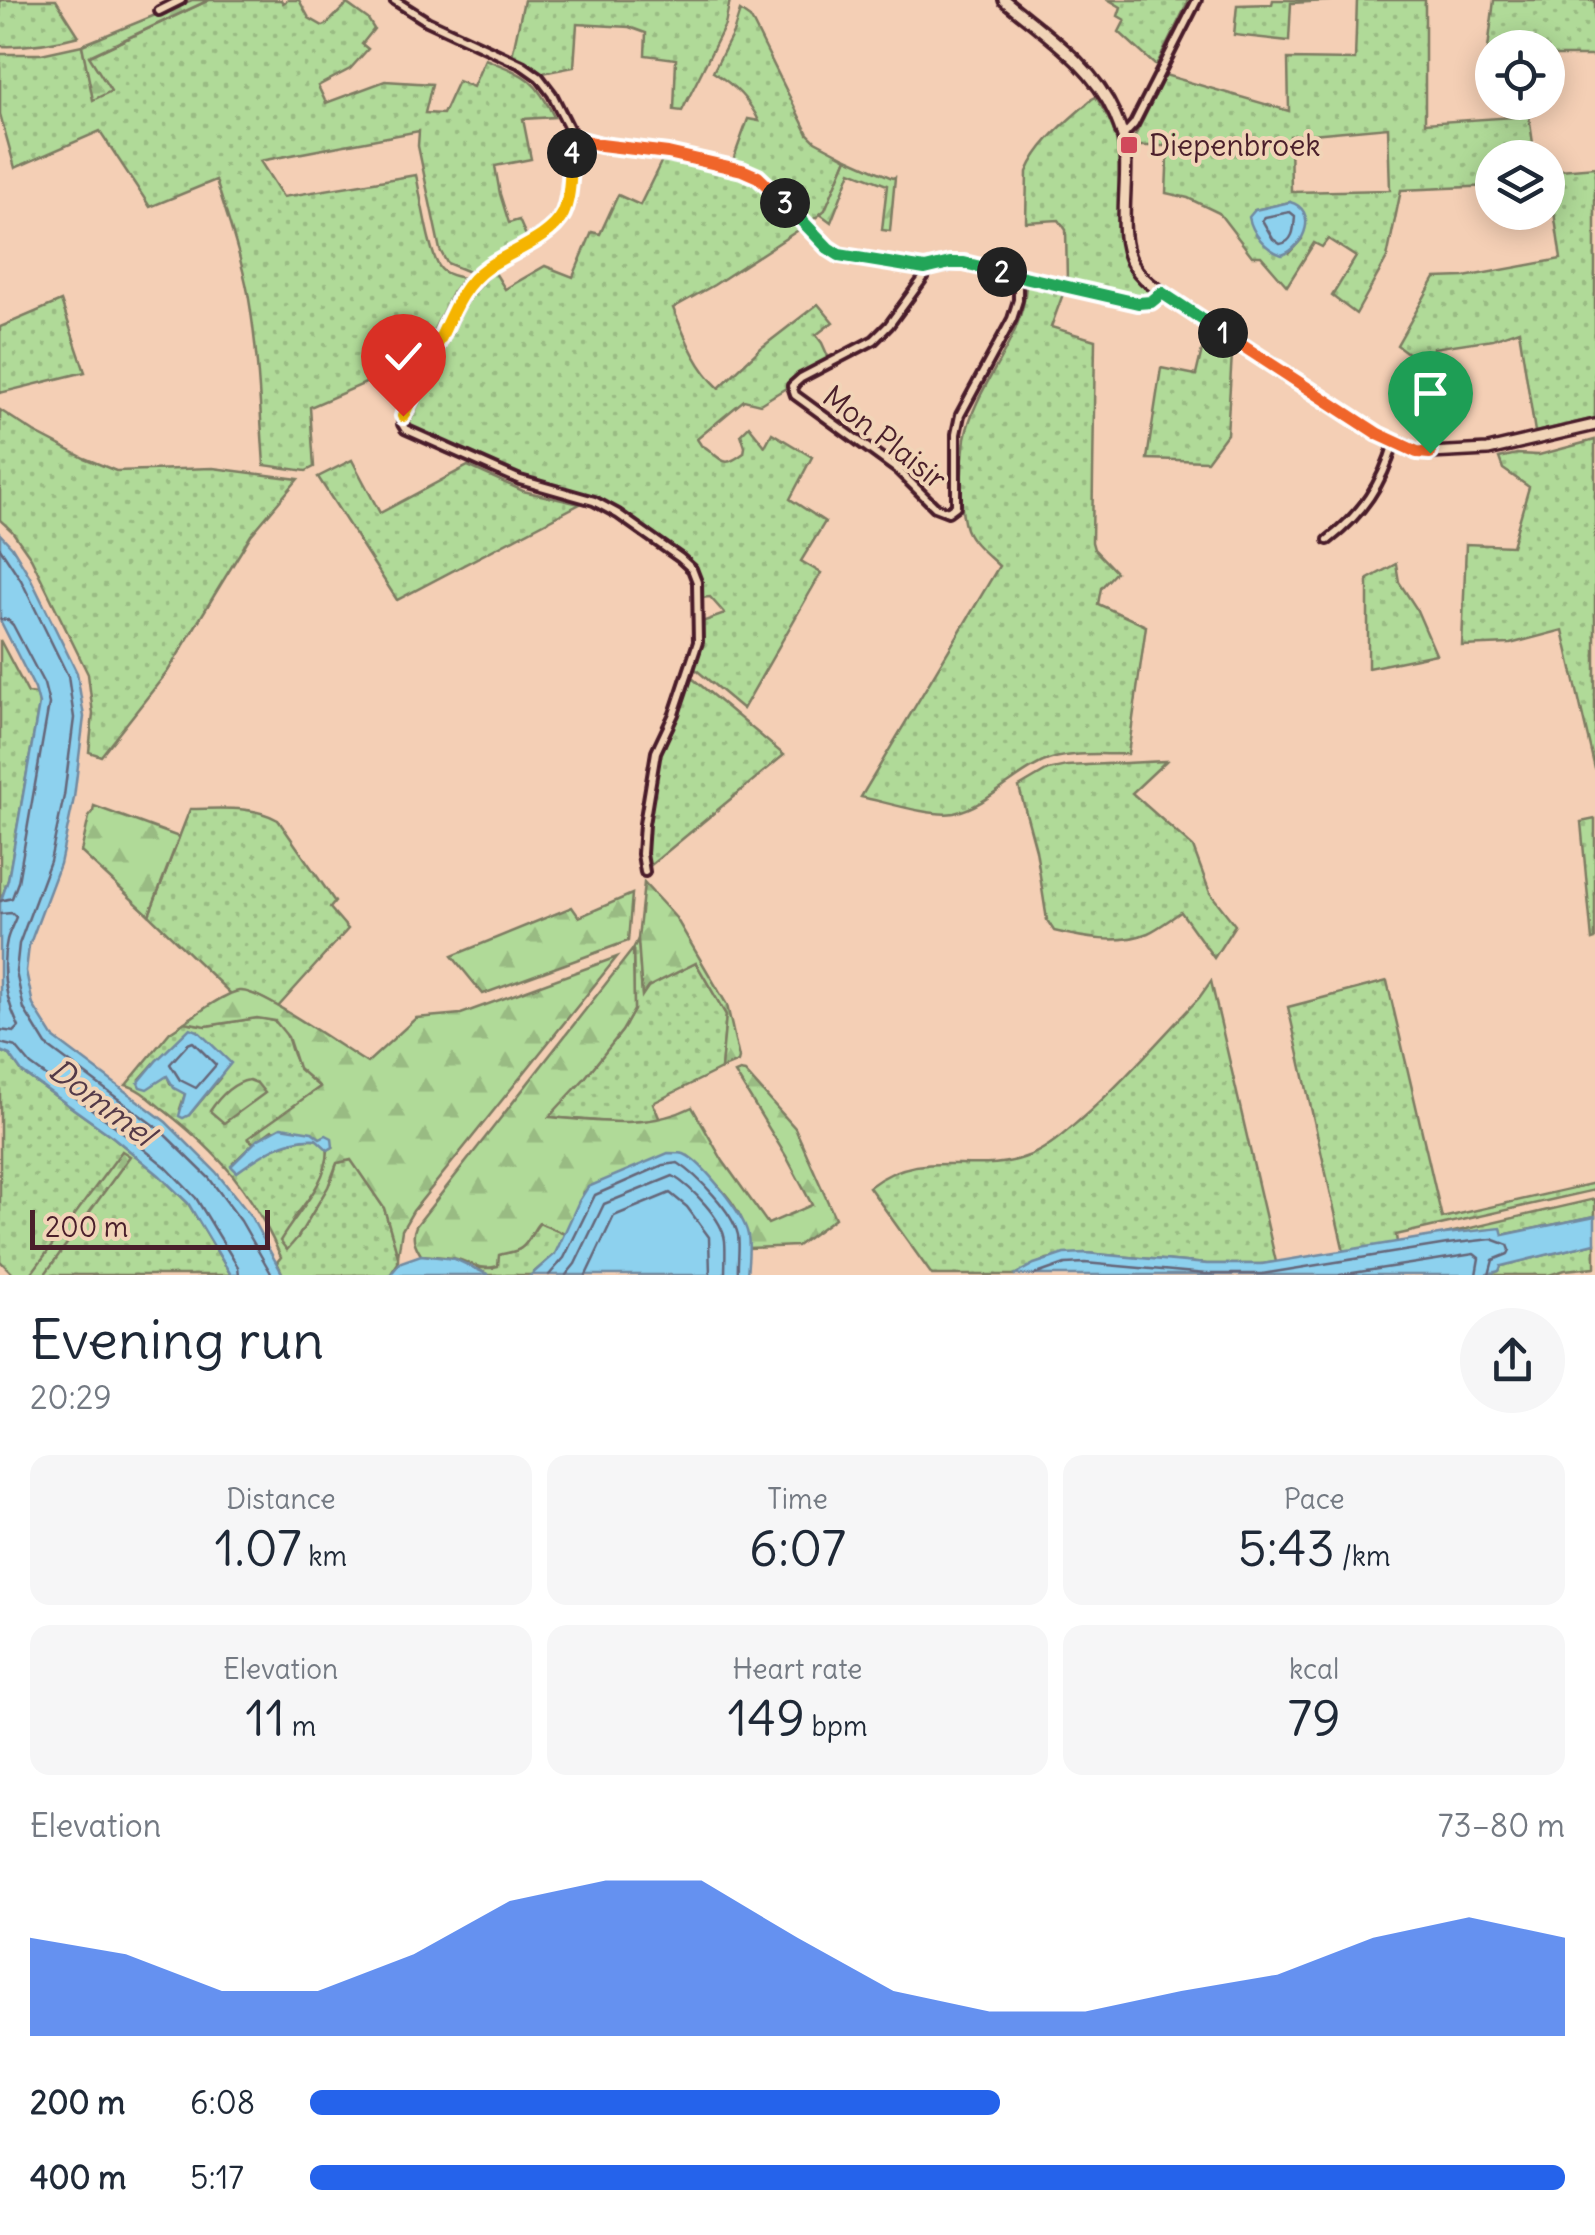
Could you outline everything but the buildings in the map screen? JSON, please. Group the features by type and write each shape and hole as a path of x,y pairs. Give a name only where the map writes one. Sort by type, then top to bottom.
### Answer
{"street":[{"path":"159,11 180,0"},
{"path":"394,0 427,21 522,64 539,77 574,138 565,210 559,220 551,230 486,268 467,286 402,424 405,429 520,480 594,500 692,569 697,582 698,642 674,714 656,752 644,824 645,872"},
{"path":"1004,0 1090,74 1114,112 1123,136 1126,161 1126,244 1135,268 1162,293 1362,424 1417,452 1488,450 1595,424"},
{"path":"1123,136 1134,124 1197,0"},
{"path":"574,138 668,153 758,177 839,255 925,269 964,263 1138,303 1151,302 1162,293"},
{"name":"Mon Plaisir","path":"925,269 924,277 874,340 792,386 794,395 898,470 936,506 948,512 956,506 956,434 960,414 1012,319 1018,300 1018,276"},
{"path":"1328,540 1371,497 1394,442"}],"green space":[{"path":"0,0 56,0 79,36 40,44 0,46"},
{"path":"192,0 209,0 89,56 111,91 93,100 82,45"},
{"path":"209,0 299,0 309,18 323,26 347,4 368,19 374,29 362,44 368,49 350,69 318,86 326,103 385,81 432,84 425,113 443,114 458,81 473,87 485,59 527,79 541,93 554,117 523,119 531,159 495,166 509,223 519,220 527,238 469,272 447,263 440,250 418,146 419,131 260,161 283,197 416,175 437,262 446,273 463,278 419,360 310,407 314,467 306,471 264,465 248,293 216,180 150,207 100,131 15,168 0,114 0,54 41,54 82,45 94,100 88,57"},
{"path":"524,0 730,0 725,25 682,111 674,110 676,59 645,55 646,33 629,27 577,24 574,67 543,73 512,56"},
{"path":"1109,0 1189,0 1156,66 1119,32 1125,20 1118,16 1121,7"},
{"path":"1273,0 1347,0 1291,3 1289,41 1234,35 1237,5 1272,4"},
{"path":"1357,0 1425,0 1425,123 1530,120 1533,140 1475,140 1475,187 1401,190 1387,258 1356,314 1332,296 1356,257 1328,239 1322,247 1314,243 1287,286 1261,256 1252,256 1219,213 1188,198 1166,193 1168,146 1130,146 1165,75 1289,111 1288,59 1355,60","holes":["1388,127 1390,190 1291,192 1290,136","1290,202 1302,239 1289,253 1255,210"]},
{"path":"1494,0 1595,0 1595,56 1565,56 1565,30 1490,30"},
{"path":"740,11 754,25 808,134 847,158 825,211 808,223 765,179 732,163 748,119 759,121 740,93 713,72"},
{"path":"1096,97 1116,139 1120,236 1127,263 1158,297 1067,281 1066,230 1059,220 1026,222 1027,172 1032,161 1055,132"},
{"path":"847,158 895,177 890,231 882,230 887,185 851,171 831,222 820,214"},
{"path":"662,160 710,168 755,184 800,229 673,308 698,361 719,388 761,348 818,304 833,322 816,335 830,361 760,404 744,400 697,439 701,446 729,462 744,453 741,434 749,426 765,446 772,433 812,457 790,499 825,522 801,561 821,573 743,709 694,668 702,622 725,614 710,597 701,598 693,570 612,507 575,492 525,480 408,426 472,294 494,271 505,289 545,266 573,277 592,232 600,234 618,195 640,205"},
{"path":"1595,167 1595,418 1535,432 1519,330 1493,339 1433,348 1429,369 1397,345 1435,278 1464,277 1561,259 1557,230 1565,230 1565,170"},
{"path":"1026,285 1063,294 1051,327 1095,340 1092,542 1116,572 1101,588 1098,604 1146,626 1128,754 1074,755 1043,762 977,804 954,813 921,811 861,797 999,566 966,529 961,497 964,448 979,399 1017,326"},
{"path":"61,301 85,372 0,393 0,327"},
{"path":"1205,337 1232,354 1227,434 1207,461 1147,459 1161,368 1196,375"},
{"path":"0,410 34,432 116,471 213,468 298,479 251,535 168,671 101,756 89,752 93,714 88,674 31,558 0,520"},
{"path":"1595,440 1595,769 1563,630 1510,644 1462,646 1466,544 1512,546 1529,487 1503,469 1499,458 1539,455"},
{"path":"352,460 380,513 468,466 523,491 580,504 397,600 318,477"},
{"path":"1396,564 1399,582 1416,608 1436,654 1368,668 1368,579"},
{"path":"0,640 28,693 37,694 39,704 8,880 0,903"},
{"path":"692,678 784,755 646,869 644,853 656,766"},
{"path":"1166,761 1132,793 1193,847 1210,893 1235,925 1214,958 1181,912 1148,933 1125,939 1089,938 1054,931 1047,920 1036,850 1019,787 1048,770 1067,766"},
{"path":"94,806 179,837 149,915 81,852"},
{"path":"190,809 246,810 278,820 335,902 330,908 348,929 278,1007 250,993 231,994 149,915"},
{"path":"1595,819 1595,939 1592,940 1581,822"},
{"path":"644,883 676,918 727,1005 738,1062 721,1069 726,1015 696,963 648,987 642,996 638,939"},
{"path":"632,894 628,941 483,994 452,956 572,907 579,917"},
{"path":"638,939 642,993 696,963 726,1015 721,1069 653,1103 660,1120 625,1123 548,1117 584,1079 634,1010 633,949"},
{"path":"633,949 634,1010 584,1079 549,1117 640,1121 692,1107 723,1161 768,1224 812,1205 735,1073 745,1072 795,1128 835,1218 797,1246 748,1248 736,1208 688,1156 584,1192 565,1234 539,1223 521,1248 499,1255 498,1266 482,1267 453,1258 421,1255 414,1241 416,1226"},
{"path":"617,957 413,1211 402,1230 398,1256 384,1208 351,1160 337,1163 328,1187 287,1250 280,1241 317,1186 328,1150 333,1147 320,1138 272,1130 254,1143 248,1138 320,1087 298,1068 288,1037 275,1021 257,1018 206,1026 185,1022 226,996 239,991 249,993 282,1009 367,1063 416,1018 461,1014"},
{"path":"1211,981 1276,1262 1207,1264 1085,1253 1047,1259 1014,1275 932,1275 869,1187 910,1167 1010,1162 1045,1148 1112,1090"},
{"path":"1387,981 1442,1218 1595,1183 1595,1190 1396,1235 1397,1243 1344,1252 1288,1007"},
{"path":"257,1018 277,1023 286,1033 297,1063 320,1087 248,1139 254,1143 233,1163 238,1171 284,1144 307,1139 325,1144 328,1153 323,1174 292,1221 298,1237 332,1179 337,1163 352,1160 384,1208 398,1256 390,1275 283,1275 277,1262 281,1257 259,1213 219,1159 185,1127 126,1085 170,1032 185,1022 206,1026","holes":["198,1031 220,1078 189,1115 180,1109 185,1094 170,1083 167,1075 141,1078 157,1060"]},
{"path":"0,1051 10,1055 22,1072 113,1137 188,1203 231,1275 14,1275 0,1261"},
{"path":"249,1080 265,1093 224,1123 210,1111 227,1091"},
{"path":"122,1151 130,1156 45,1274 31,1274"},
{"path":"1595,1199 1595,1216 1502,1235 1501,1229 1445,1234"},
{"path":"540,1223 565,1234 555,1254 531,1275 489,1275 476,1268 493,1268 499,1255 516,1251 527,1243"},
{"path":"1595,1243 1595,1267 1549,1275 1484,1275 1499,1271 1501,1266"}],"water":[{"path":"1290,202 1304,212 1306,228 1297,244 1282,255 1261,240 1249,217 1255,210"},
{"name":"Dommel","path":"0,534 29,575 77,673 84,717 74,798 60,864 29,946 26,971 33,1005 53,1037 166,1122 216,1172 250,1215 283,1275 231,1275 188,1203 113,1137 22,1072 10,1055 0,1051 0,903 8,880 39,704 0,620"},
{"path":"190,1028 231,1063 183,1118 179,1116 185,1094 174,1088 167,1076 147,1089 138,1083"},
{"path":"281,1127 312,1132 320,1138 326,1135 332,1138 333,1147 328,1150 316,1139 294,1141 237,1172 231,1166 257,1140"},
{"path":"668,1153 692,1159 739,1215 748,1235 747,1275 531,1275 555,1254 588,1187"},
{"path":"1595,1216 1595,1243 1501,1266 1499,1271 1484,1275 1014,1275 1064,1254 1262,1264 1445,1234 1501,1228 1503,1235"},
{"path":"421,1255 455,1259 489,1275 390,1275 401,1262"}],"place":[{"name":"Diepenbroek","path":"1129,145"}],"route":[{"path":"403,416 467,286 486,268 551,230 559,220 565,210 574,138 668,153 758,177 839,255 925,269 964,263 1138,303 1151,302 1162,293 1378,434 1417,452 1430,453"}]}
